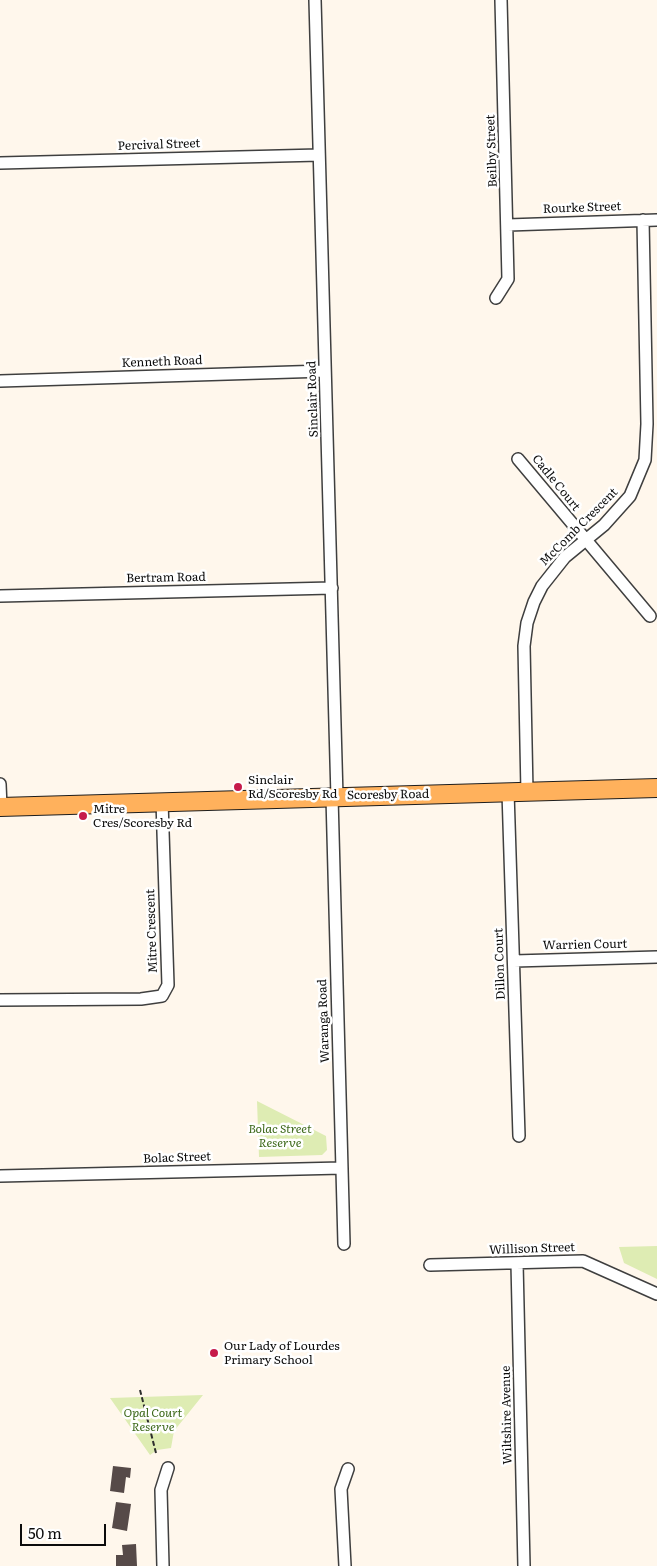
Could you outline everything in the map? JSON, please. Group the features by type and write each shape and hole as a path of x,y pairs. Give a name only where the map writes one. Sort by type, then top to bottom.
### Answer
{"main road":[{"name":"Scoresby Road","path":"0,807 657,788"}],"street":[{"name":"Sinclair Road","path":"315,0 332,588 335,797"},
{"name":"Beilby Street","path":"496,298 508,279 501,0"},
{"name":"Percival Street","path":"0,163 319,155"},
{"name":"McComb Crescent","path":"527,792 524,646 527,623 534,602 550,574 565,557 616,514 630,496 645,460 647,424 643,220"},
{"name":"Rourke Street","path":"508,225 657,220"},
{"name":"Kenneth Road","path":"0,380 326,371"},
{"name":"Cadle Court","path":"518,459 650,616"},
{"name":"Bertram Road","path":"0,596 332,588"},
{"path":"0,784 0,807"},
{"name":"Dillon Court","path":"508,792 519,1136"},
{"name":"Waranga Road","path":"335,797 344,1244"},
{"name":"Mitre Crescent","path":"4,1001 141,999 162,996 168,985 162,801"},
{"name":"Warrien Court","path":"514,960 657,957"},
{"name":"Bolac Street","path":"0,1177 342,1168"},
{"name":"Willison Street","path":"430,1265 583,1261 657,1294"},
{"name":"Wiltshire Avenue","path":"517,1263 524,1566"},
{"path":"163,1566 161,1490 168,1468"},
{"path":"345,1566 342,1489 348,1469"}],"path":[{"path":"140,1390 156,1453"}],"green space":[{"name":"Bolac Street Reserve","path":"257,1101 326,1136 327,1150 322,1155 259,1157"},
{"path":"657,1246 657,1279 624,1263 619,1247"},
{"name":"Opal Court Reserve","path":"203,1395 174,1431 171,1448 157,1450 150,1455 110,1398"}],"building":[{"path":"113,1466 131,1468 130,1478 126,1477 124,1493 110,1491"},
{"path":"116,1502 131,1504 127,1531 112,1528"},
{"path":"136,1544 137,1566 116,1566 116,1555 123,1555 122,1545"}],"place":[{"name":"Sinclair Rd/Scoresby Rd","path":"238,787"},
{"name":"Mitre Cres/Scoresby Rd","path":"83,816"},
{"name":"Our Lady of Lourdes Primary School","path":"214,1353"}]}
